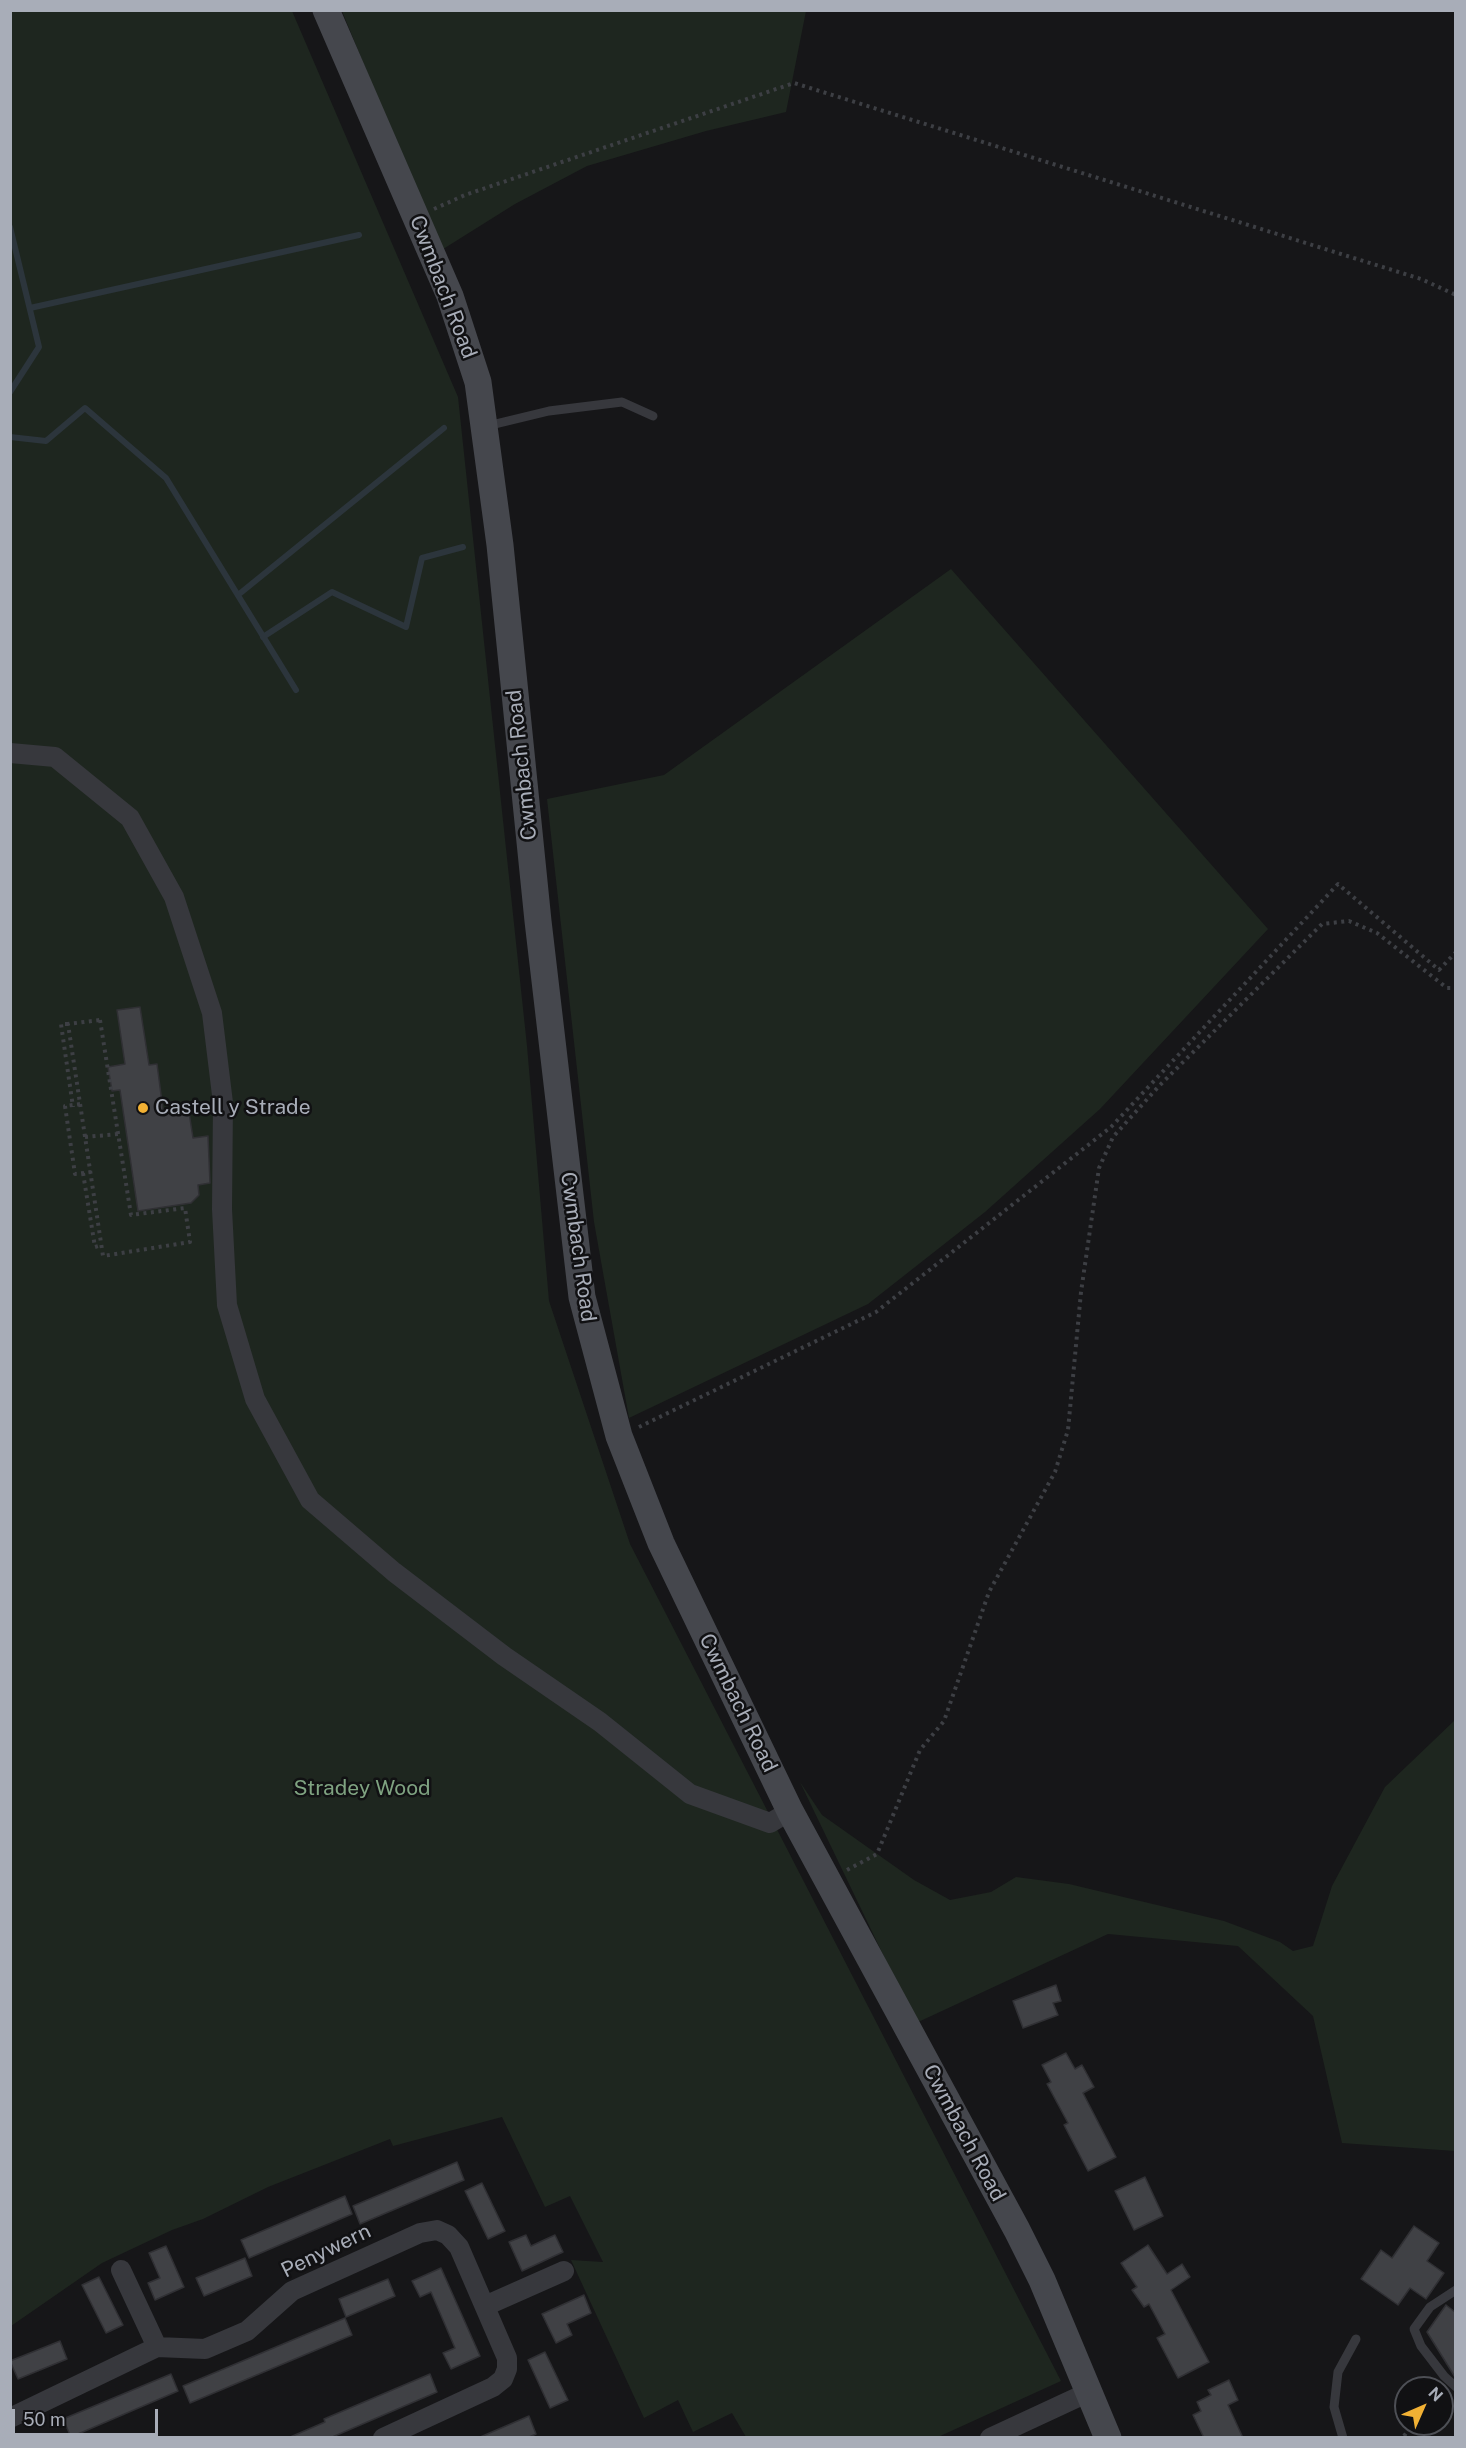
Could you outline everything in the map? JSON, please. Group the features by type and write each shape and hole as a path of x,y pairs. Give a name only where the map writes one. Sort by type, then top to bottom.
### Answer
{"main road":[{"name":"Cwmbach Road","path":"326,10 450,296 475,372 500,545 538,921 582,1297 620,1436 661,1543 790,1811 1017,2230 1042,2280 1108,2438"}],"street":[{"path":"10,753 55,757 129,818 174,897 212,1013 223,1103 222,1209 227,1305 255,1399 310,1500 393,1572 504,1656 600,1722 690,1794 770,1823 790,1811"},
{"name":"Penywern","path":"10,2418 158,2347 205,2349 247,2331 291,2291 420,2233 437,2230 448,2235 459,2247 507,2358 507,2369 503,2379 493,2387 383,2438"},
{"path":"121,2270 158,2347"},
{"path":"485,2306 564,2271"},
{"path":"990,2438 1089,2392"}],"lane":[{"path":"484,426 549,411 622,402 653,416"},
{"path":"1455,2290 1430,2307 1414,2329 1421,2346 1455,2387"},
{"path":"1343,2438 1334,2407 1338,2372 1356,2339"}],"path":[{"path":"417,216 465,195 794,83 1421,279 1455,295"},
{"path":"620,1436 876,1312 1111,1126 1338,884 1438,970 1455,952"},
{"path":"827,1880 877,1854 920,1750 944,1721 989,1592 1055,1472 1068,1430 1081,1292 1100,1168 1113,1137 1159,1086 1322,924 1349,921 1377,933 1447,988 1455,988"},
{"path":"68,1023 103,1256 190,1242 185,1208 131,1215 100,1020 68,1023 61,1024 73,1107"},
{"path":"80,1104 73,1107 65,1106 75,1174 91,1172"},
{"path":"85,1137 119,1134"},
{"path":"83,1173 95,1247 102,1245"}],"green space":[{"name":"Stradey Wood","path":"11,11 292,11 458,397 527,1046 549,1301 630,1544 1061,2381 938,2437 746,2437 732,2413 693,2432 678,2400 644,2418 571,2260 603,2262 570,2196 545,2207 502,2117 393,2146 390,2139 268,2187 203,2219 172,2230 102,2263 11,2326"},
{"path":"342,11 806,11 786,112 706,131 587,166 515,204 440,251"},
{"path":"951,569 1268,929 1100,1109 985,1212 868,1304 629,1418 594,1222 547,799 664,775"},
{"path":"1455,1720 1455,2151 1342,2143 1313,2016 1238,1946 1108,1934 916,2023 800,1782 822,1815 914,1880 950,1900 991,1892 1016,1877 1069,1884 1224,1921 1280,1942 1293,1951 1313,1946 1332,1886 1385,1787"}],"building":[{"name":"Castell y Strade","path":"140,1007 149,1065 157,1064 163,1110 188,1106 193,1138 208,1136 210,1183 198,1185 199,1195 191,1203 138,1211 120,1090 112,1091 108,1067 125,1064 117,1010"},
{"path":"1056,1985 1061,2001 1053,2003 1058,2015 1023,2028 1013,2001"},
{"path":"1066,2053 1075,2069 1082,2065 1094,2087 1083,2093 1116,2157 1088,2171 1064,2125 1068,2123 1047,2084 1051,2082 1042,2065"},
{"path":"457,2162 464,2180 360,2224 353,2206"},
{"path":"1145,2177 1163,2216 1134,2230 1115,2191"},
{"path":"482,2183 505,2231 488,2239 465,2191"},
{"path":"345,2196 352,2214 249,2258 241,2240"},
{"path":"1414,2226 1439,2243 1427,2261 1444,2273 1426,2299 1410,2288 1398,2305 1361,2279 1381,2250 1392,2258"},
{"path":"526,2235 531,2246 555,2235 563,2252 522,2271 509,2242"},
{"path":"1148,2245 1167,2274 1182,2264 1190,2277 1171,2290 1209,2362 1178,2378 1157,2338 1165,2334 1149,2304 1144,2307 1132,2290 1137,2287 1121,2263"},
{"path":"166,2246 184,2287 155,2300 148,2283 160,2278 149,2253"},
{"path":"245,2258 252,2276 204,2296 196,2278"},
{"path":"441,2268 480,2356 451,2369 443,2353 455,2348 431,2292 420,2297 412,2281"},
{"path":"99,2277 123,2325 106,2333 82,2285"},
{"path":"388,2279 395,2296 346,2317 339,2299"},
{"path":"584,2295 591,2313 567,2324 572,2335 556,2343 542,2314"},
{"path":"1446,2305 1455,2312 1455,2377 1427,2332"},
{"path":"345,2318 352,2335 190,2403 183,2386"},
{"path":"60,2341 67,2359 18,2379 10,2361"},
{"path":"545,2352 568,2400 550,2408 528,2360"},
{"path":"171,2374 178,2391 71,2437 63,2419"},
{"path":"430,2374 437,2392 330,2438 288,2438 325,2422 324,2419"},
{"path":"1229,2380 1238,2400 1228,2405 1243,2438 1204,2438 1193,2415 1201,2411 1197,2402 1211,2395 1208,2390"},
{"path":"529,2416 536,2434 527,2438 478,2438"}],"waterway":[{"path":"10,227 39,347 10,392"},
{"path":"30,308 359,235"},
{"path":"10,437 46,441 85,408 166,478 296,690"},
{"path":"238,595 444,428"},
{"path":"263,637 332,592 406,627 422,558 463,547"}],"place":[{"name":"Castell y Strade","path":"143,1108"}]}
